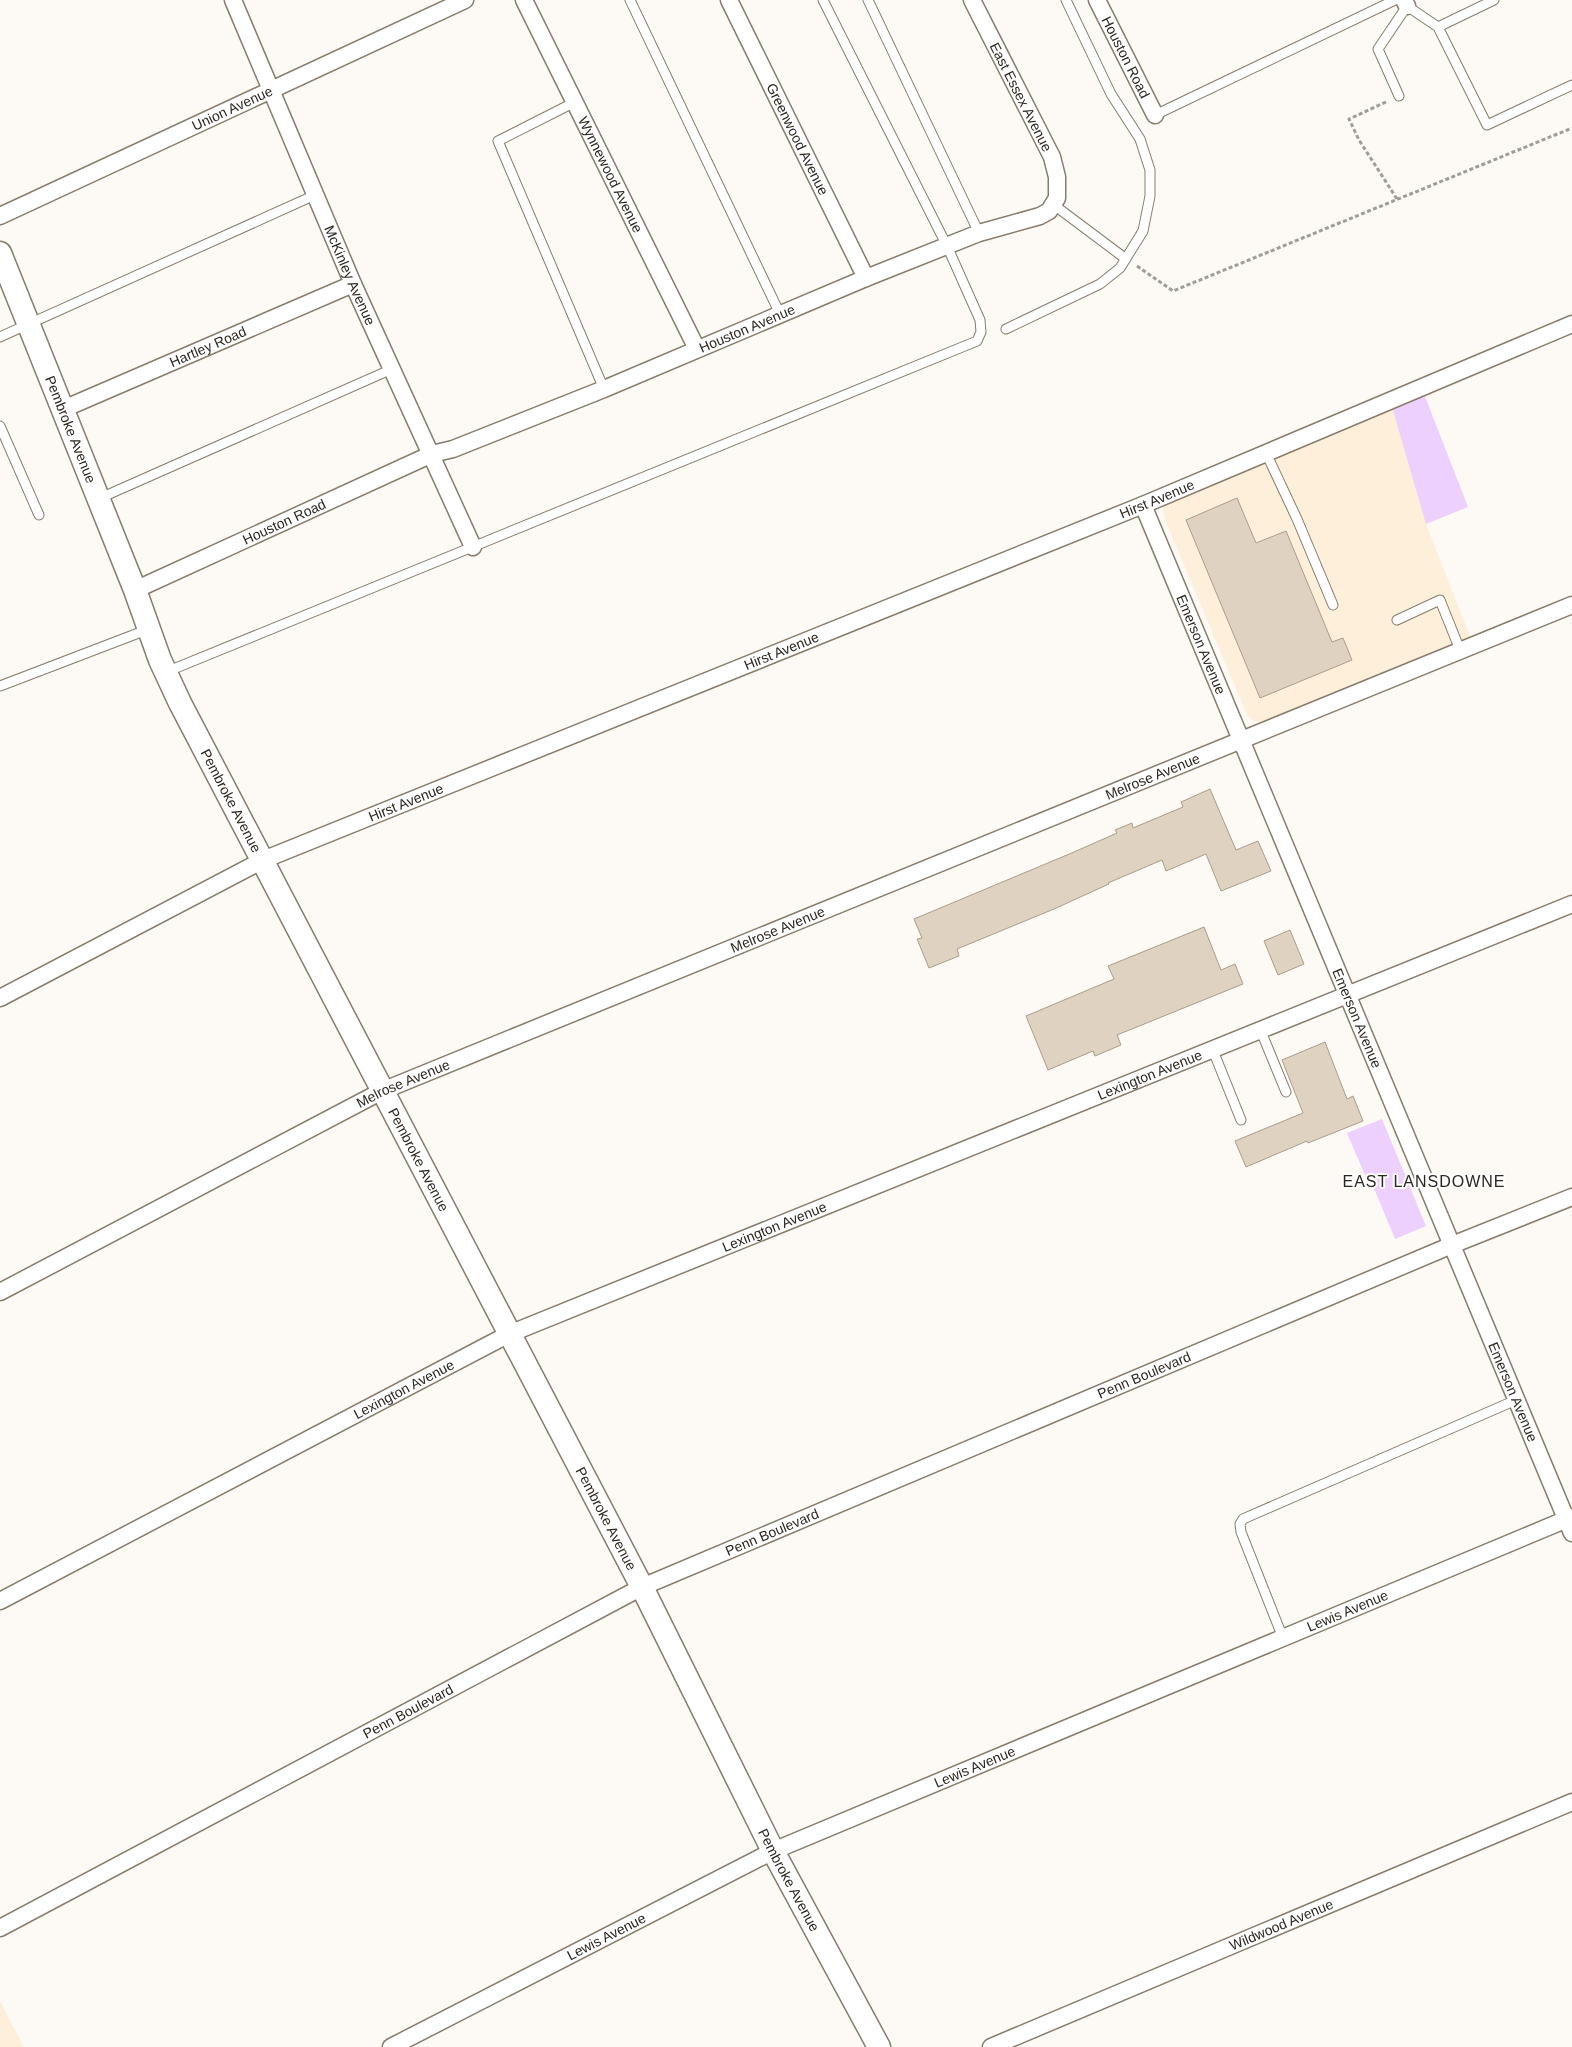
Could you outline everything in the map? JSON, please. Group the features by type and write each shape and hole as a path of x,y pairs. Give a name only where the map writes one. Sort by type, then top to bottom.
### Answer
{"street":[{"name":"McKinley Avenue","path":"233,0 353,284 473,547"},
{"name":"Union Avenue","path":"0,216 465,0"},
{"name":"Wynnewood Avenue","path":"524,0 697,349"},
{"name":"Greenwood Avenue","path":"729,0 866,278"},
{"name":"East Essex Avenue","path":"972,0 1052,157 1057,177 1055,201"},
{"name":"Houston Road","path":"1097,0 1155,115"},
{"name":"Houston Avenue","path":"432,454 452,449 604,388 866,278 979,233 1029,221 1049,211 1055,201"},
{"name":"Pembroke Avenue","path":"0,253 61,410 136,590 166,672 382,1091 642,1587 773,1851 879,2047"},
{"name":"Hartley Road","path":"61,410 353,284"},
{"name":"Hirst Avenue","path":"0,998 263,860 1143,505 1572,324"},
{"name":"Houston Road","path":"136,590 432,454"},
{"name":"Emerson Avenue","path":"1143,505 1516,1400 1570,1523"},
{"name":"Melrose Avenue","path":"0,1292 382,1091 1572,605"},
{"name":"Lexington Avenue","path":"0,1601 509,1334 1212,1048 1572,904"},
{"name":"Penn Boulevard","path":"0,1928 642,1587 1452,1245 1572,1197"},
{"name":"Lewis Avenue","path":"391,2047 773,1851 1283,1638 1570,1523"},
{"name":"Wildwood Avenue","path":"991,2047 1572,1802"}],"lane":[{"path":"630,0 780,314"},
{"path":"166,672 977,341 980,332 980,320 946,246 824,0"},
{"path":"868,0 979,233"},
{"path":"1006,329 1100,284 1120,268 1143,231 1150,196 1150,170 1140,140 1111,94 1066,0"},
{"path":"1438,27 1494,0"},
{"path":"1155,115 1402,2"},
{"path":"1402,2 1438,27 1487,125 1572,85"},
{"path":"1399,96 1378,49 1402,2"},
{"path":"576,102 498,141 604,388"},
{"path":"0,337 315,195"},
{"path":"1055,201 1126,259"},
{"path":"98,499 392,369"},
{"path":"0,426 38,515"},
{"path":"1266,453 1333,604"},
{"path":"1397,620 1440,600 1460,650"},
{"path":"0,686 149,629"},
{"path":"1260,1029 1286,1092"},
{"path":"1212,1048 1241,1120"},
{"path":"1283,1638 1242,1532 1240,1524 1243,1519 1516,1400"}],"path":[{"path":"1397,199 1359,140 1350,119 1399,96"},
{"path":"1126,259 1173,291 1572,128"}],"shaded area":[{"path":"1424,394 1468,507 1426,524 1470,636 1264,721 1257,722 1251,719 1247,715 1165,520 1163,510 1165,502"},
{"path":"1424,394 1468,507 1426,524 1392,407"},
{"path":"1382,1119 1426,1226 1395,1239 1368,1174 1365,1175 1347,1133"},
{"path":"0,2001 24,2047 0,2047"}],"building":[{"path":"1237,498 1256,543 1286,531 1332,642 1343,638 1352,660 1260,698 1186,520"},
{"path":"1210,789 1236,850 1258,841 1271,871 1221,891 1206,854 1166,871 1162,860 1054,909 957,949 959,956 929,968 917,939 922,938 914,919 1117,833 1115,830 1132,823 1133,828 1183,807 1181,802"},
{"path":"1204,927 1221,970 1235,964 1243,984 1117,1035 1121,1045 1095,1056 1093,1051 1048,1070 1026,1016 1114,979 1108,966"},
{"path":"1290,930 1304,964 1278,975 1264,941"},
{"path":"1325,1042 1347,1099 1353,1096 1363,1121 1308,1143 1307,1141 1246,1167 1235,1141 1303,1113 1282,1060"}],"district":[{"name":"EAST LANSDOWNE","path":"1424,1181"}]}
